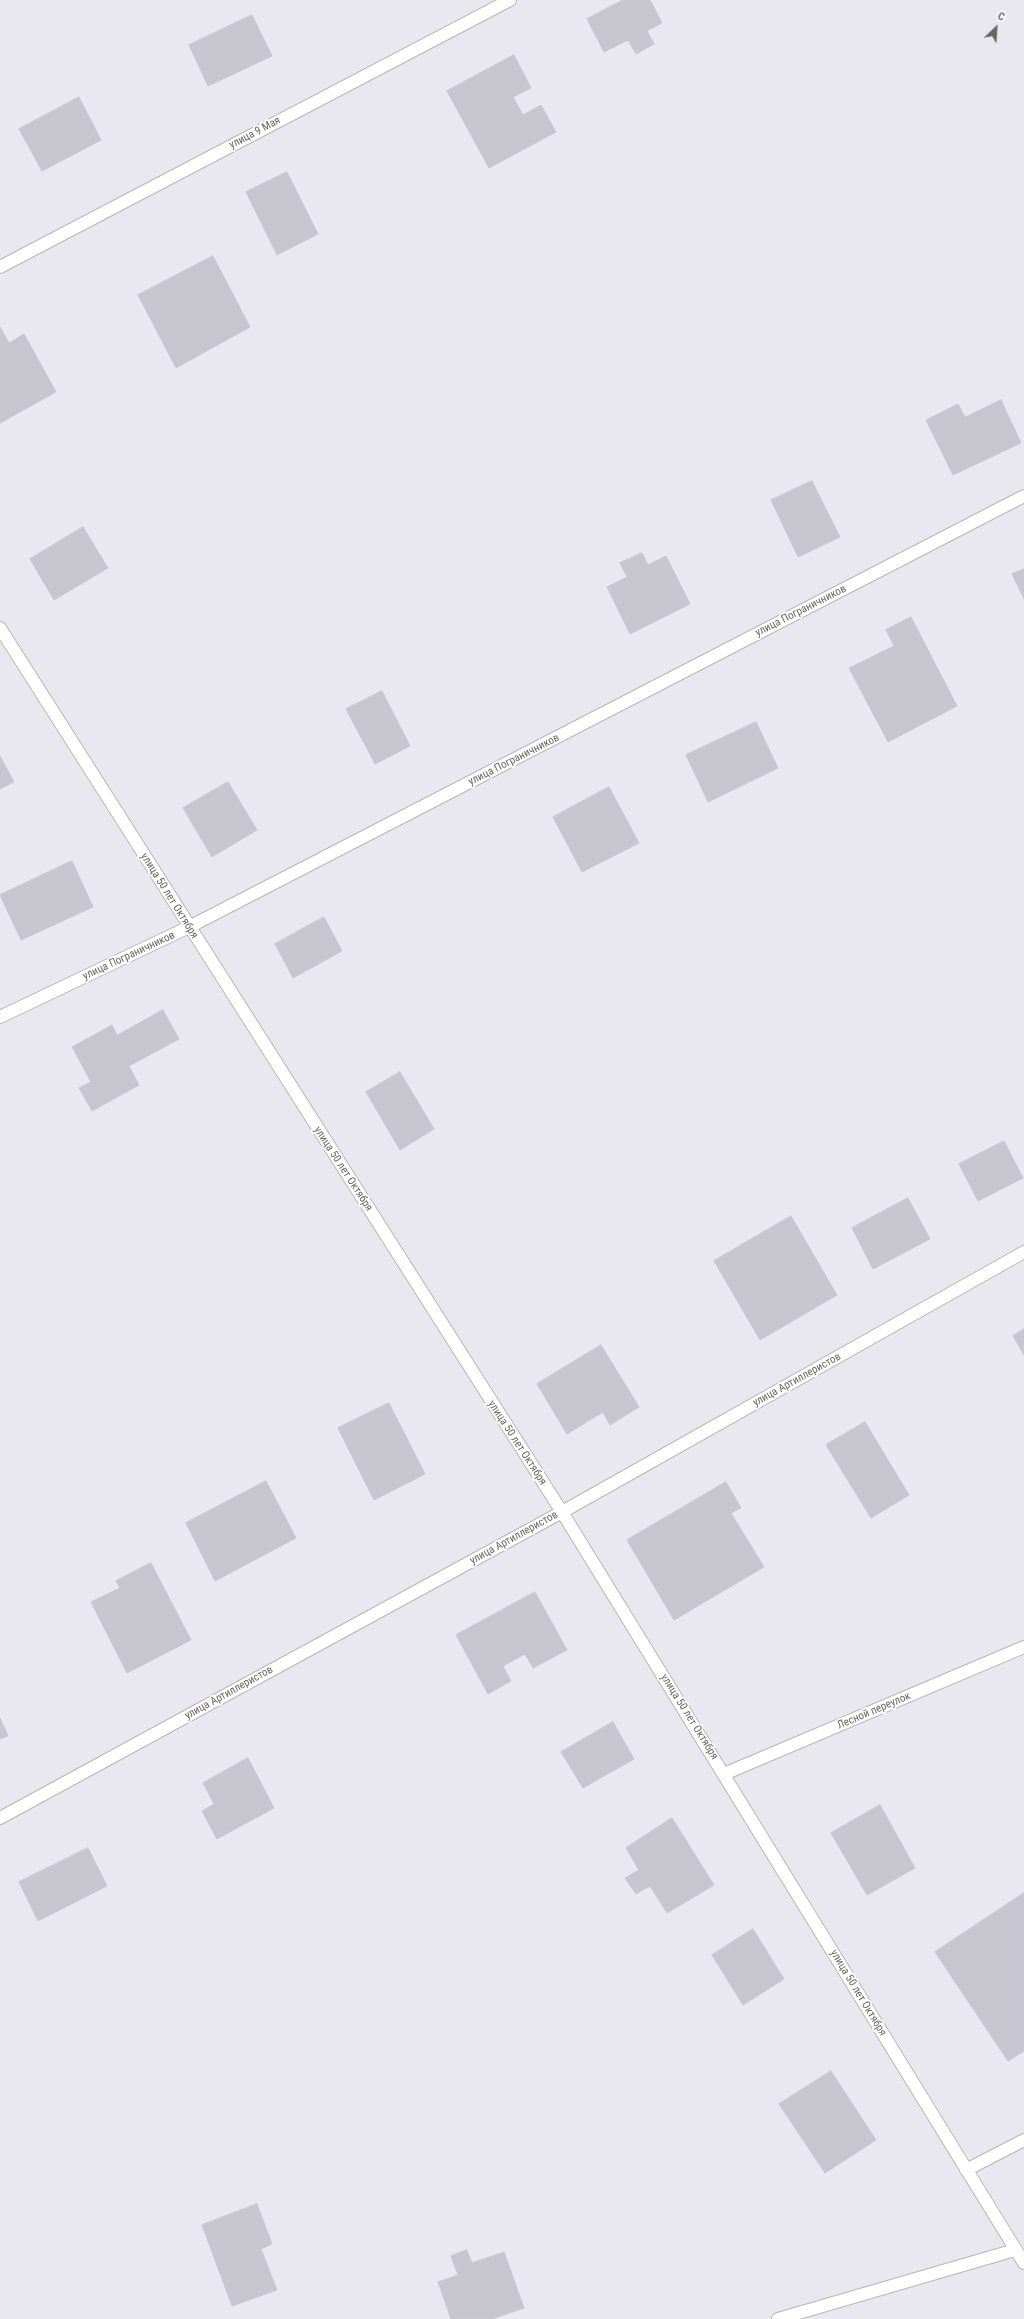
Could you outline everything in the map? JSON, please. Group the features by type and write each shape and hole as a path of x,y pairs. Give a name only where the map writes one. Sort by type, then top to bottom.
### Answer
{"street":[{"name":"улица 9 Мая","path":"0,267 510,0"},
{"name":"улица Пограничников","path":"0,1017 189,927 1024,496"},
{"name":"улица 50 лет Октября","path":"0,628 562,1512 1024,2263"},
{"name":"улица Артиллеристов","path":"0,1818 562,1512 1024,1252"},
{"name":"Лесной переулок","path":"724,1774 1024,1648"},
{"path":"966,2170 1024,2140"},
{"path":"778,2319 1015,2250"}],"building":[{"path":"623,0 650,0 662,23 647,31 654,44 636,54 628,40 604,52 587,19"},
{"path":"252,15 272,56 208,86 189,45"},
{"path":"514,55 531,88 513,97 523,115 541,105 556,132 489,168 447,91"},
{"path":"79,97 101,140 42,171 19,129"},
{"path":"287,172 318,234 277,255 246,192"},
{"path":"213,256 250,327 176,368 138,295"},
{"path":"0,327 9,343 24,334 56,392 0,423"},
{"path":"1001,400 1021,443 953,475 926,420 958,404 965,417"},
{"path":"812,481 840,537 798,557 771,500"},
{"path":"83,527 108,568 54,600 30,559"},
{"path":"642,553 648,565 666,556 690,604 630,634 607,587 627,577 620,563"},
{"path":"1024,569 1024,599 1012,574"},
{"path":"911,617 957,706 888,742 849,668 894,646 886,630"},
{"path":"382,691 410,746 375,764 346,709"},
{"path":"756,722 778,768 708,802 686,755"},
{"path":"0,756 14,782 0,789"},
{"path":"228,782 257,830 212,857 183,808"},
{"path":"609,787 639,843 582,872 553,817"},
{"path":"72,861 93,907 21,940 0,895"},
{"path":"324,917 342,951 293,978 275,944"},
{"path":"163,1010 179,1039 129,1066 139,1085 92,1111 79,1088 91,1082 72,1047 112,1025 117,1035"},
{"path":"400,1072 434,1129 400,1150 366,1092"},
{"path":"1004,1141 1023,1178 978,1201 959,1164"},
{"path":"908,1198 930,1239 873,1269 852,1228"},
{"path":"791,1216 837,1295 760,1340 714,1261"},
{"path":"1024,1329 1024,1355 1013,1336"},
{"path":"601,1345 639,1407 610,1425 603,1412 567,1434 537,1384"},
{"path":"389,1403 425,1474 374,1500 338,1428"},
{"path":"865,1422 909,1495 871,1518 826,1445"},
{"path":"266,1481 296,1538 215,1581 186,1523"},
{"path":"726,1482 741,1508 731,1513 764,1567 674,1620 627,1540"},
{"path":"151,1563 191,1640 127,1673 91,1602 120,1588 116,1581"},
{"path":"535,1592 567,1650 533,1668 525,1654 503,1666 511,1681 488,1694 456,1635"},
{"path":"0,1718 8,1736 0,1739"},
{"path":"613,1722 634,1759 583,1788 561,1752"},
{"path":"248,1758 274,1808 217,1839 202,1811 214,1804 203,1783"},
{"path":"880,1805 915,1868 867,1895 831,1833"},
{"path":"672,1818 714,1885 667,1913 650,1886 636,1894 625,1878 639,1870 626,1848"},
{"path":"88,1848 107,1886 38,1921 19,1882"},
{"path":"1024,1893 1024,2051 1008,2061 935,1952"},
{"path":"753,1929 784,1979 743,2005 712,1955"},
{"path":"831,2071 876,2140 825,2173 779,2104"},
{"path":"257,2204 272,2244 261,2249 277,2290 232,2306 202,2225"},
{"path":"467,2250 472,2263 504,2252 524,2308 492,2319 451,2319 438,2282 458,2275 451,2256"}]}
